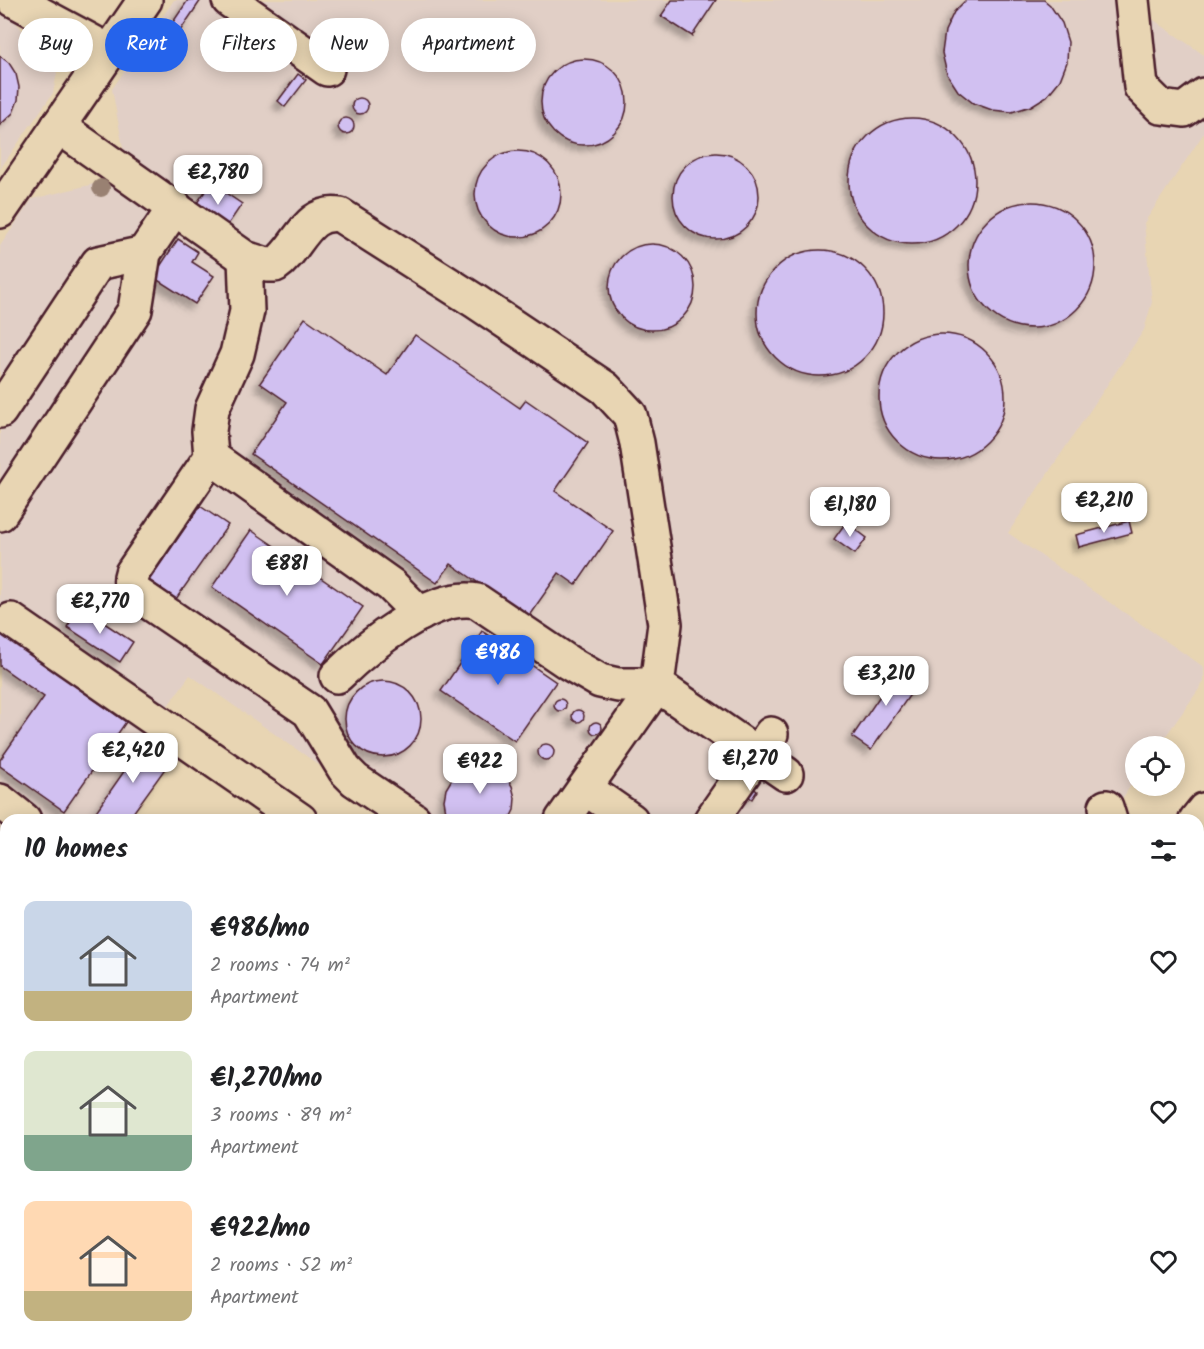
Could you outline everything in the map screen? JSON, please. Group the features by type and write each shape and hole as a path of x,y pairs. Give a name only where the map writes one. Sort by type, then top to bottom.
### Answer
{"street":[{"path":"14,0 105,49"},
{"path":"132,18 145,0"},
{"path":"229,0 309,56"},
{"path":"1132,0 1136,51 1142,87 1161,107 1184,110 1204,95"},
{"path":"0,210 105,57"},
{"path":"58,126 245,258 267,265 275,265 285,258 318,216 330,213 340,214 476,301 605,388 630,415 637,443 665,624 657,686 566,814"},
{"path":"0,514 135,310 144,253 175,207"},
{"path":"0,411 98,262 144,253"},
{"path":"245,258 247,311 237,354 212,409 209,431 211,457 132,573 130,580 132,589 309,711 345,770 355,780 405,814"},
{"path":"211,457 391,585 420,614"},
{"path":"337,676 363,651 420,614 458,600 468,599 477,601 569,663 600,681 618,685 657,686 764,744 786,774"},
{"path":"11,620 291,814"},
{"path":"715,814 764,744"},
{"path":"585,788 622,814"},
{"path":"0,801 16,814"}],"shaded area":[{"path":"174,0 1125,0 1204,55 1204,133 1144,223 1152,302 1144,330 1008,533 1204,667 1204,682 1166,736 1125,736 1125,794 1122,804 1105,814 389,814 190,675 94,814 0,814 0,246 32,199 110,180 125,158 112,89 124,72 188,72 188,18 161,18"},
{"path":"0,3 18,25 18,72 57,73 53,93 0,169"}],"building":[{"path":"188,0 201,0 188,19 176,18"},
{"path":"672,0 716,0 692,36 661,16"},
{"path":"966,0 1044,0 1050,5 1062,23 1068,42 1067,62 1060,80 1047,96 1031,106 1012,112 992,110 973,103 958,91 947,74 942,53 945,31 954,12"},
{"path":"0,56 9,63 16,74 19,87 18,100 13,113 0,125"},
{"path":"584,59 601,62 615,71 624,85 627,102 624,119 615,133 601,142 584,145 567,142 553,133 544,119 541,102 544,85 553,71 567,62"},
{"path":"298,74 306,80 285,107 278,101"},
{"path":"360,98 366,100 368,106 366,112 360,114 354,112 352,106 354,100"},
{"path":"346,118 352,120 354,126 352,132 346,134 340,132 338,126 340,120"},
{"path":"912,118 936,123 956,137 970,157 975,181 970,205 956,225 936,239 912,244 888,239 868,225 854,205 849,181 854,157 868,137 888,123"},
{"path":"518,151 535,154 549,163 558,177 561,194 558,211 549,225 535,234 518,237 501,234 487,225 478,211 475,194 478,177 487,163 501,154"},
{"path":"716,153 733,156 747,165 756,179 759,196 756,213 747,227 733,236 716,239 699,236 685,227 676,213 673,196 676,179 685,165 699,156"},
{"path":"211,183 242,204 225,229 194,207"},
{"path":"1032,202 1056,207 1076,221 1090,241 1095,265 1090,289 1076,309 1056,323 1032,328 1008,323 988,309 974,289 969,265 974,241 988,221 1008,207"},
{"path":"178,239 198,252 192,262 214,276 195,304 153,277"},
{"path":"652,244 669,247 683,256 692,270 695,287 692,304 683,318 669,327 652,330 635,327 621,318 612,304 609,287 612,270 621,256 635,247"},
{"path":"820,250 844,255 864,269 878,289 883,313 878,337 864,357 844,371 820,376 796,371 776,357 762,337 757,313 762,289 776,269 796,255"},
{"path":"305,318 387,375 415,335 520,408 526,400 588,443 555,491 613,531 576,585 559,573 528,617 451,564 437,583 251,454 287,402 260,383"},
{"path":"942,334 966,339 986,353 1000,373 1005,397 1000,421 986,441 966,455 942,460 918,455 898,441 884,421 879,397 884,373 898,353 918,339"},
{"path":"200,506 228,525 176,599 149,580"},
{"path":"1129,521 1132,533 1079,547 1076,535"},
{"path":"846,522 867,538 855,554 834,539"},
{"path":"251,530 363,607 323,664 212,587"},
{"path":"80,607 133,642 120,662 67,627"},
{"path":"482,631 556,682 515,741 441,691"},
{"path":"0,633 126,722 64,811 0,766 0,760 44,697 0,666"},
{"path":"901,665 921,679 871,750 852,737"},
{"path":"383,681 397,684 410,692 418,705 421,719 418,733 410,746 397,754 383,757 369,754 356,746 348,733 345,719 348,705 356,692 369,684"},
{"path":"562,699 566,705 562,711 558,711 554,703"},
{"path":"580,710 584,716 580,722 576,722 572,714"},
{"path":"598,722 602,728 598,734 594,734 590,726"},
{"path":"146,740 172,759 132,814 94,814"},
{"path":"546,744 552,746 554,752 552,758 546,760 540,758 538,752 540,746"},
{"path":"484,765 506,776 515,798 512,814 447,814 444,800 446,789 461,771 472,766"},
{"path":"749,785 757,791 752,799 744,793"}]}
